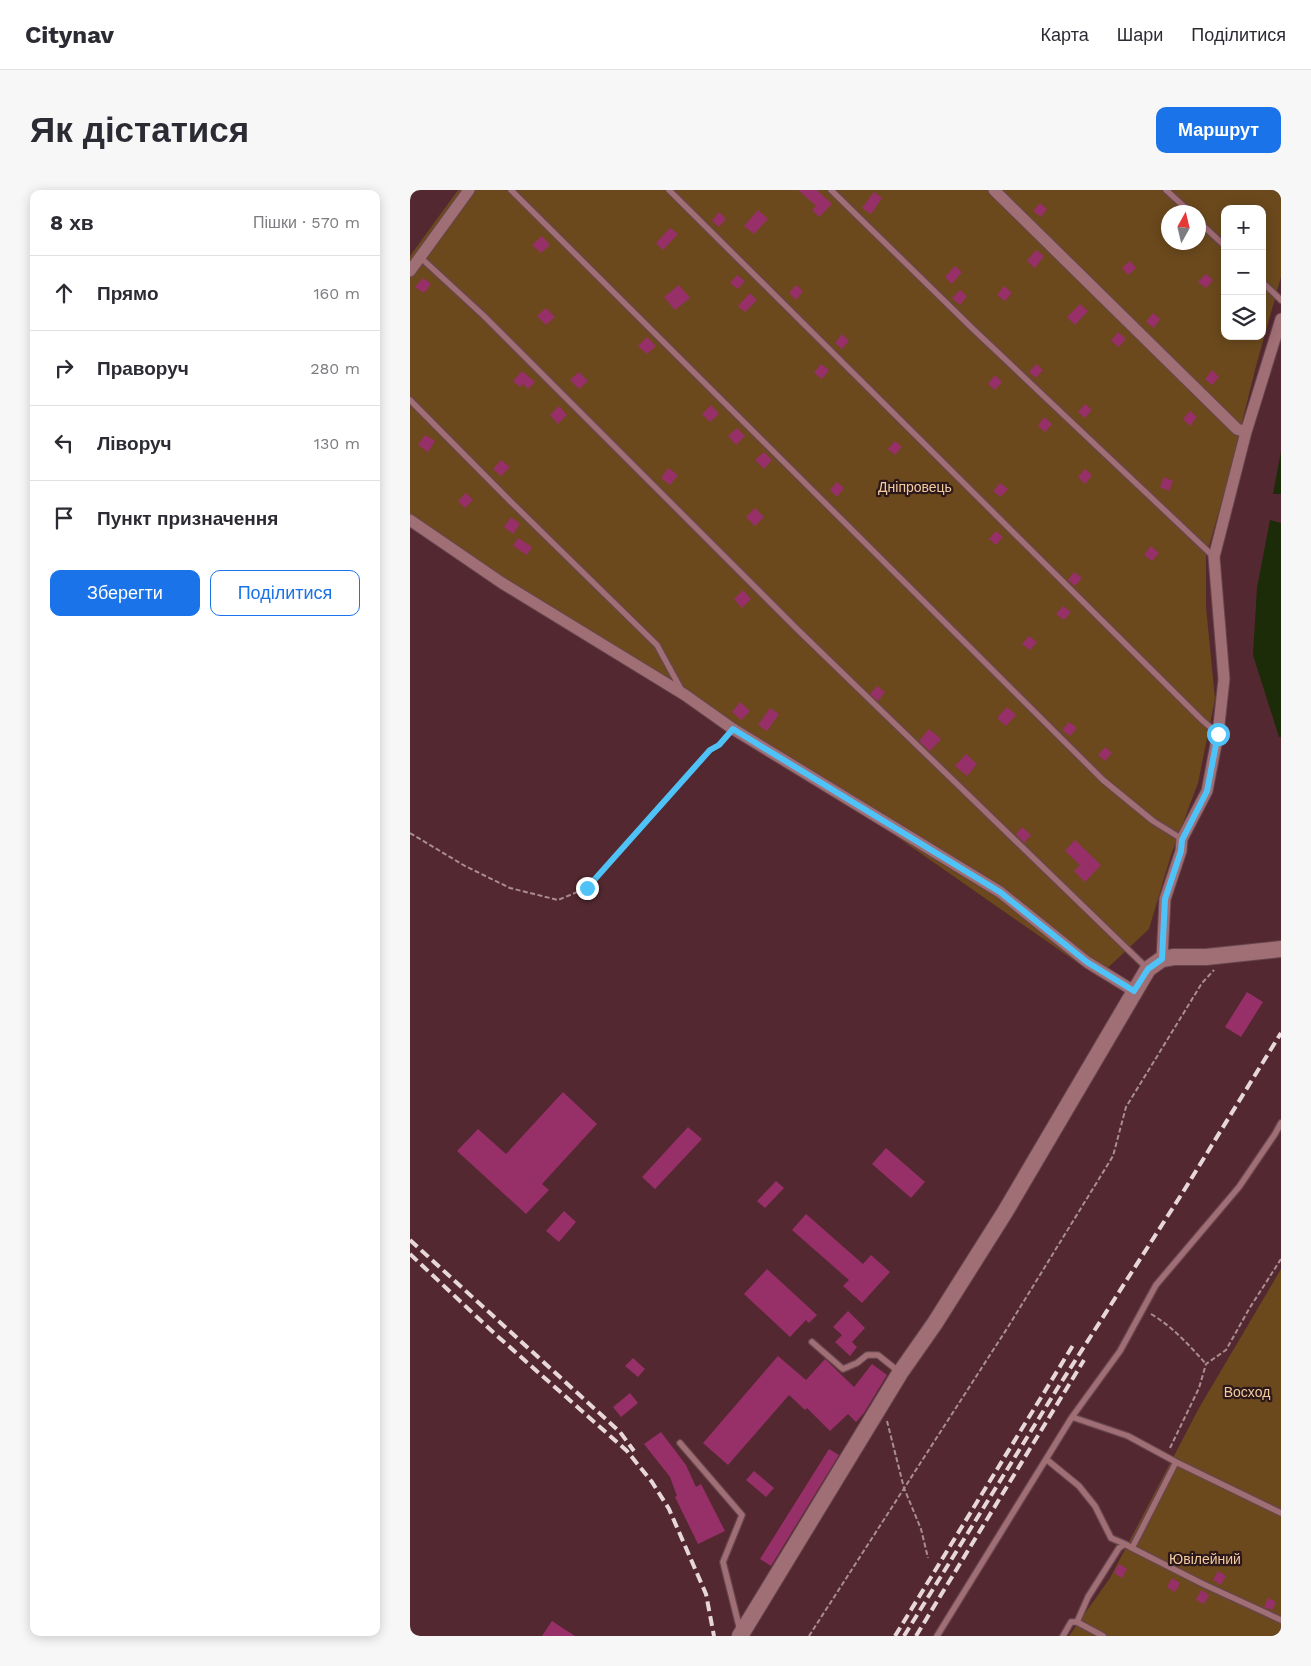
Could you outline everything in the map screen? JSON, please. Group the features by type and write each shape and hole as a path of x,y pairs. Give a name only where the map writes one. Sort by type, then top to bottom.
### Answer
{"street":[{"path":"410,271 469,190"},
{"path":"994,190 1237,429 1246,432"},
{"path":"1162,959 1165,899 1181,851 1182,840 1207,791 1218,734 1224,679 1214,557 1246,432 1281,319"},
{"path":"410,520 502,583 685,695 733,729 1000,892 1087,962 1134,991"},
{"path":"741,1636 900,1373 935,1323 1005,1212 1148,969 1162,959 1174,957 1206,957 1281,949"}],"lane":[{"path":"511,190 1103,780 1152,821 1182,840"},
{"path":"669,190 1062,582 1218,734"},
{"path":"831,190 973,329 1214,557"},
{"path":"1166,190 1182,205"},
{"path":"1206,228 1221,242"},
{"path":"420,257 484,316 798,630 1148,969"},
{"path":"1266,286 1281,300"},
{"path":"410,400 657,645 685,695"},
{"path":"937,1636 1072,1417 1120,1351 1156,1285 1239,1187 1276,1134 1281,1123"},
{"path":"812,1342 843,1369 857,1363 868,1355 878,1355 900,1373"},
{"path":"1072,1417 1128,1436 1166,1457 1281,1513"},
{"path":"680,1443 742,1515 723,1562 741,1636"},
{"path":"1046,1459 1079,1486 1095,1506 1111,1538 1281,1620"},
{"path":"1132,1548 1176,1462"},
{"path":"1077,1622 1088,1597 1119,1548 1125,1544"},
{"path":"1063,1636 1071,1622 1077,1622 1102,1636"},
{"path":"944,1625 944,1636"}],"path":[{"path":"410,833 465,866 510,888 558,900 587,888 710,750 719,745 733,729"},
{"path":"808,1636 1013,1319 1114,1156 1126,1107 1202,982 1230,954"},
{"path":"1166,1457 1199,1388 1206,1364 1226,1350 1249,1308 1281,1259"},
{"path":"1143,1309 1164,1321 1188,1343 1206,1364"},
{"path":"882,1404 904,1488 920,1529 928,1558"}],"green space":[{"name":"Дніпровець","path":"458,190 1281,190 1281,277 1266,330 1266,205 1221,205 1221,340 1263,340 1225,491 1206,556 1206,607 1215,699 1198,783 1171,855 1149,929 1098,977 691,693 494,572 410,514 410,256"},
{"name":"Ювілейний","path":"1281,1269 1281,1636 1069,1636 1110,1578 1199,1408"}],"shaded area":[{"path":"1281,451 1281,494 1273,494"},
{"path":"1270,520 1281,523 1281,737 1279,737 1253,655 1257,588"}],"building":[{"path":"798,190 817,190 832,204 819,217 812,210 816,206"},
{"path":"874,192 882,198 871,214 862,208"},
{"path":"1040,203 1047,209 1041,217 1033,211"},
{"path":"758,210 768,219 754,234 744,226"},
{"path":"719,212 726,219 719,227 712,221"},
{"path":"670,228 678,234 663,250 656,243"},
{"path":"542,236 550,245 541,253 532,245"},
{"path":"1036,250 1044,256 1035,268 1027,261"},
{"path":"1130,261 1136,268 1128,275 1122,268"},
{"path":"955,266 962,272 952,284 945,277"},
{"path":"1206,274 1213,280 1206,288 1198,282"},
{"path":"737,275 745,281 738,289 730,283"},
{"path":"423,278 431,284 424,293 415,287"},
{"path":"679,285 690,298 675,310 664,297"},
{"path":"796,285 803,291 796,300 789,293"},
{"path":"1004,286 1012,293 1005,301 997,295"},
{"path":"960,290 967,296 960,305 952,298"},
{"path":"750,293 757,300 745,312 738,306"},
{"path":"1080,304 1088,311 1075,325 1067,317"},
{"path":"546,308 555,317 546,325 537,316"},
{"path":"1153,313 1160,319 1154,328 1146,322"},
{"path":"1118,332 1126,339 1119,347 1111,341"},
{"path":"842,334 849,341 842,349 835,343"},
{"path":"647,337 656,346 647,354 638,346"},
{"path":"821,364 829,370 822,379 814,373"},
{"path":"1036,364 1043,370 1036,378 1029,372"},
{"path":"1212,370 1219,377 1212,385 1205,379"},
{"path":"522,371 535,382 528,389 523,384 520,387 513,381"},
{"path":"579,372 588,381 579,389 570,380"},
{"path":"995,375 1002,382 995,390 988,384"},
{"path":"1085,404 1092,410 1085,418 1078,412"},
{"path":"711,405 719,414 710,422 702,414"},
{"path":"559,406 567,415 558,424 550,415"},
{"path":"1190,411 1197,417 1190,426 1183,419"},
{"path":"1044,417 1052,424 1045,432 1038,426"},
{"path":"737,428 745,436 736,445 728,436"},
{"path":"425,435 435,441 428,452 418,445"},
{"path":"895,441 902,447 895,455 888,449"},
{"path":"764,452 772,460 764,469 755,460"},
{"path":"501,460 510,467 501,476 493,469"},
{"path":"668,468 678,475 670,485 661,478"},
{"path":"1085,469 1092,475 1085,484 1078,477"},
{"path":"1164,477 1173,481 1169,491 1160,487"},
{"path":"837,482 844,488 837,497 830,490"},
{"path":"1000,483 1008,489 1001,497 993,491"},
{"path":"466,493 473,500 465,508 458,501"},
{"path":"755,508 764,517 755,526 746,517"},
{"path":"511,517 520,524 513,534 504,527"},
{"path":"996,531 1003,537 996,545 989,539"},
{"path":"518,538 532,547 527,555 513,546"},
{"path":"1151,546 1159,553 1152,561 1144,555"},
{"path":"1074,572 1082,578 1075,586 1068,580"},
{"path":"743,590 751,599 742,608 734,599"},
{"path":"1063,606 1071,612 1064,620 1056,614"},
{"path":"1029,636 1037,642 1030,650 1022,644"},
{"path":"877,686 885,692 878,701 870,694"},
{"path":"740,702 750,711 741,720 732,712"},
{"path":"1007,707 1016,715 1006,726 997,718"},
{"path":"770,708 779,714 767,731 758,725"},
{"path":"1069,722 1077,728 1070,736 1062,730"},
{"path":"929,729 941,739 930,751 919,741"},
{"path":"1105,747 1112,753 1105,761 1098,755"},
{"path":"966,754 977,764 967,776 955,766"},
{"path":"1022,827 1031,835 1024,843 1016,834"},
{"path":"1075,840 1101,865 1085,882 1074,871 1080,865 1065,851"},
{"path":"1247,992 1263,1002 1241,1037 1225,1027"},
{"path":"563,1092 597,1124 542,1184 549,1190 526,1214 457,1151 478,1129 506,1154"},
{"path":"688,1127 702,1139 655,1189 642,1177"},
{"path":"886,1148 925,1182 911,1198 872,1164"},
{"path":"776,1181 784,1188 765,1208 757,1201"},
{"path":"564,1211 576,1222 559,1242 546,1231"},
{"path":"806,1214 863,1264 871,1255 890,1272 862,1303 843,1286 849,1280 792,1230"},
{"path":"767,1269 817,1315 809,1323 806,1320 790,1337 744,1294"},
{"path":"848,1311 865,1328 852,1342 857,1347 850,1356 835,1342 842,1335 833,1327"},
{"path":"778,1356 806,1380 825,1359 854,1387 872,1364 887,1375 864,1413 856,1422 848,1414 830,1431 807,1408 805,1410 789,1395 728,1465 703,1443"},
{"path":"633,1358 645,1369 638,1377 625,1366"},
{"path":"630,1393 638,1403 621,1417 613,1407"},
{"path":"661,1432 686,1465 696,1487 701,1484 725,1531 698,1544 675,1497 677,1496 670,1477 644,1444"},
{"path":"829,1449 839,1455 771,1566 760,1559"},
{"path":"754,1471 774,1488 766,1497 746,1480"},
{"path":"1119,1564 1127,1569 1122,1578 1114,1573"},
{"path":"1218,1571 1226,1576 1221,1585 1213,1580"},
{"path":"1172,1578 1180,1583 1175,1592 1167,1587"},
{"path":"1201,1590 1209,1595 1204,1604 1196,1600"},
{"path":"1268,1598 1276,1602 1272,1610 1264,1607"},
{"path":"552,1621 575,1636 542,1636"}],"railway":[{"path":"904,1636 1281,1033"},
{"path":"410,1240 620,1432 634,1451"},
{"path":"410,1254 495,1334 627,1451 652,1482 669,1509 706,1594 714,1636"},
{"path":"895,1636 1075,1342"},
{"path":"916,1636 1084,1360"}],"route":[{"path":"587,888 710,750 719,745 733,729 1000,892 1087,962 1134,991 1148,969 1162,959 1165,899 1181,851 1182,840 1207,791 1218,734"}],"park label":[{"name":"Восход","path":"1247,1392"}]}
